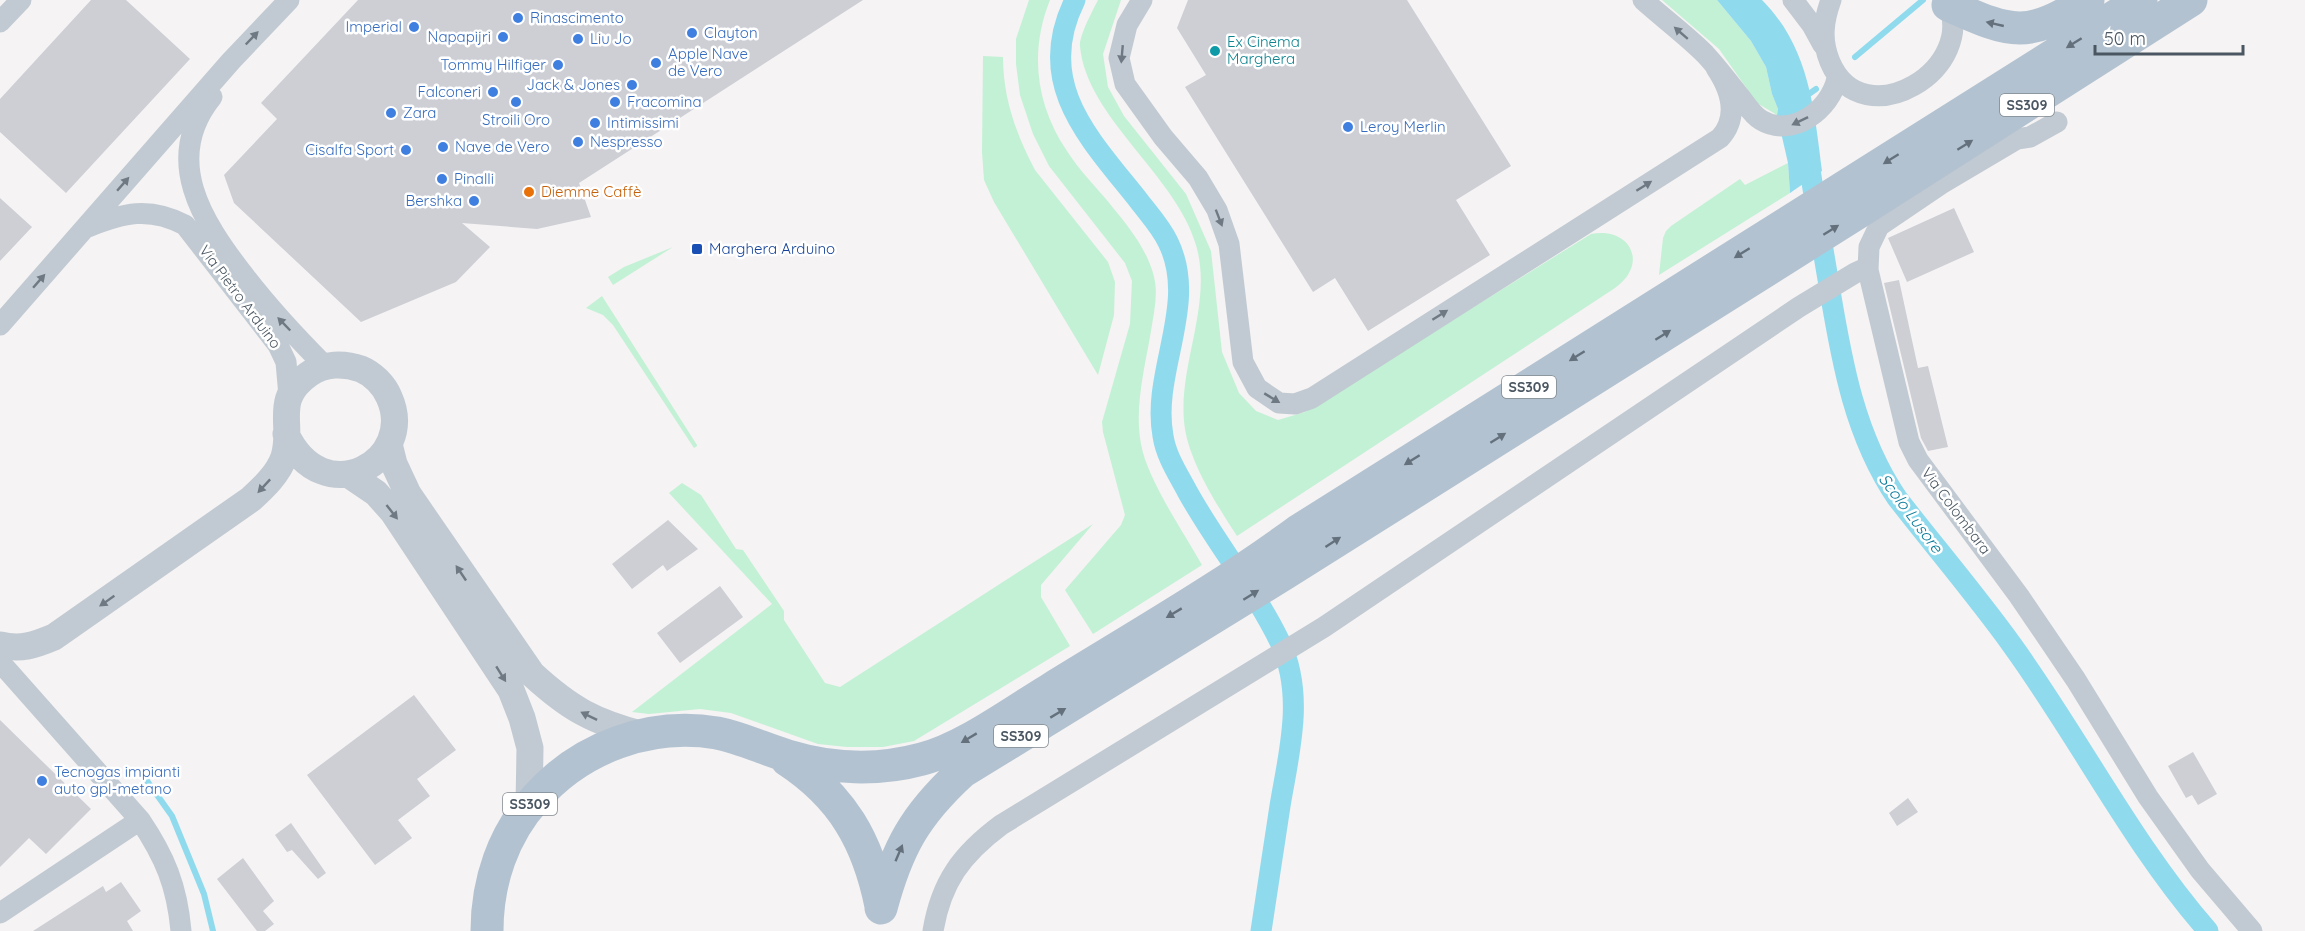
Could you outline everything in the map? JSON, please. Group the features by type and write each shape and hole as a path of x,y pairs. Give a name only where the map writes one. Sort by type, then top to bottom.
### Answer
{"main road":[{"path":"1947,2 1988,23 2021,29 2044,25 2088,0"},
{"name":"SS309","path":"1856,198 2141,0"},
{"name":"SS309","path":"882,920 890,877 902,847 918,819 938,794 962,772 1210,605 1275,564 1308,525 2191,0"},
{"name":"SS309","path":"761,747 814,762 849,766 895,765 921,760 947,751 1210,605"},
{"name":"SS309","path":"487,931 490,893 495,870 511,833 529,806 561,773 580,760 622,741 668,731 700,731 739,738 788,760 812,778 834,799 852,824 866,850 876,879 882,920"}],"street":[{"path":"0,22 21,0"},
{"name":"Via Pietro Arduino","path":"0,325 231,61 289,0"},
{"path":"1142,0 1127,25 1119,58 1125,84 1198,178 1217,210 1229,244 1243,362 1257,388 1279,403 1295,404 1311,398 1720,138 1728,126 1732,108 1728,90 1716,68"},
{"path":"1643,0 1705,54 1753,114 1764,122 1779,127 1798,123 1821,109 1836,82"},
{"path":"1793,0 1824,46 1836,82 1874,97 1893,94 1916,86 1935,70 1949,47 1953,28 1947,2"},
{"path":"1824,46 1823,26 1830,0"},
{"path":"231,61 222,85 203,108 193,129 189,158 191,184 196,200 221,245 274,314 325,366"},
{"name":"Via Pietro Arduino","path":"182,117 178,146 180,179 184,210 193,234"},
{"name":"Via Colombara","path":"2057,122 2030,137 2017,139 1941,184 1879,226 1861,270 1909,442 1918,460 2019,596 2076,680 2155,806 2200,870 2252,931"},
{"name":"Via Pietro Arduino","path":"85,228 114,216 135,212 174,219 185,225 278,345 286,362 289,396"},
{"path":"933,931 939,903 950,876 984,838 1001,825 1318,630 1799,308 1861,270"},
{"path":"0,645 18,649 54,637 251,499 276,472 284,455 285,415 289,396 298,383 310,373 325,366 352,366 365,370 382,385 392,404 395,418 389,444 379,459 364,469 348,474 333,474 312,467 293,449 286,434"},
{"path":"389,444 394,464 408,494 532,674 556,697 586,716 644,735"},
{"path":"348,474 376,493 393,512 511,690 530,748 529,806"},
{"path":"0,662 140,820 155,842 168,867 179,912 181,931"},
{"path":"0,913 140,820"}],"green space":[{"path":"1029,0 1050,0 1039,39 1038,58 1042,97 1048,115 1067,151 1135,236 1150,263 1156,287 1140,401 1141,444 1158,489 1202,565 1093,634 1065,590 1121,525 1125,515 1102,422 1130,324 1132,281 1125,263 1049,166 1033,134 1020,95 1016,64 1016,39"},
{"path":"1098,0 1121,0 1103,54 1108,87 1124,116 1186,194 1211,251 1222,352 1239,393 1256,411 1278,420 1305,412 1591,234 1604,233 1625,241 1633,258 1626,278 1615,288 1237,536 1212,496 1197,466 1186,436 1184,399 1186,377 1201,289 1196,245 1186,219 1170,194 1114,122 1086,72 1080,42"},
{"path":"1662,0 1717,0 1751,41 1766,67 1778,109 1777,115 1757,103 1719,49"},
{"path":"983,56 1003,57 1008,101 1022,143 1035,170 1108,262 1115,282 1114,315 1098,375 994,202 984,180"},
{"path":"1788,163 1790,193 1659,275 1663,238 1671,226 1740,179 1745,185"},
{"path":"673,247 613,285 608,277 624,267"},
{"path":"602,296 697,445 694,448 613,325 603,315 586,308"},
{"path":"682,483 701,495 736,549 743,550 784,611 784,620 825,683 840,687 1093,524 1041,585 1041,597 1070,646 914,741 883,747 818,744 731,713 700,709 649,714 632,712 772,604 669,493"}],"water":[{"path":"1717,0 1762,0 1778,18 1800,58 1812,102 1822,171 1790,193 1788,163 1777,115 1778,109 1766,67 1751,41"}],"building":[{"path":"91,0 126,0 190,59 66,193 0,132 0,99"},
{"name":"Nave de Vero","path":"358,0 863,0 579,183 591,217 537,229 462,223 490,247 456,282 361,322 234,203 224,175 277,119 261,103"},
{"name":"Leroy Merlin","path":"1188,0 1407,0 1511,166 1456,200 1490,255 1368,331 1335,278 1313,292 1185,87 1206,75 1177,28"},
{"path":"0,198 32,227 0,261"},
{"path":"1954,208 1974,252 1907,282 1888,238"},
{"path":"1899,280 1918,368 1928,366 1948,447 1928,451 1921,438 1884,283"},
{"path":"668,520 698,549 667,571 663,565 632,589 612,564"},
{"path":"720,586 743,617 680,663 657,633"},
{"path":"414,695 456,750 417,779 430,796 398,820 412,838 375,865 307,775"},
{"path":"0,720 91,809 46,854 29,838 0,867"},
{"path":"2193,752 2217,794 2198,805 2192,795 2186,798 2168,766"},
{"path":"1908,798 1918,812 1897,826 1889,813"},
{"path":"291,823 326,873 318,879 292,850 287,852 275,835"},
{"path":"243,858 274,901 263,911 274,924 265,931 257,931 217,879"},
{"path":"121,882 141,911 127,921 133,931 33,931 103,886 106,892"}],"waterway":[{"path":"1075,0 1064,30 1060,58 1064,84 1073,109 1102,155 1162,231 1176,266 1179,289 1177,314 1163,387 1161,412 1167,451 1198,510 1270,623 1288,662 1292,682 1291,744 1261,931"},
{"path":"1855,57 1923,0"},
{"path":"1806,96 1816,89"},
{"name":"Scolo Lusore","path":"1807,150 1845,372 1870,450 1897,498 2012,645 2155,863 2208,931"},
{"path":"145,778 172,816 204,894 213,931"}],"place":[{"name":"Rinascimento","path":"518,18"},
{"name":"Imperial","path":"414,27"},
{"name":"Clayton","path":"692,33"},
{"name":"Napapijri","path":"503,37"},
{"name":"Liu Jo","path":"578,39"},
{"name":"Ex Cinema Marghera","path":"1215,51"},
{"name":"Apple Nave de Vero","path":"656,63"},
{"name":"Tommy Hilfiger","path":"558,65"},
{"name":"Jack & Jones","path":"632,85"},
{"name":"Falconeri","path":"493,92"},
{"name":"Stroili Oro","path":"516,102"},
{"name":"Fracomina","path":"615,102"},
{"name":"Zara","path":"391,113"},
{"name":"Intimissimi","path":"595,123"},
{"name":"Leroy Merlin","path":"1348,127"},
{"name":"Nespresso","path":"578,142"},
{"name":"Nave de Vero","path":"443,147"},
{"name":"Cisalfa Sport","path":"406,150"},
{"name":"Pinalli","path":"442,179"},
{"name":"Diemme Caffè","path":"529,192"},
{"name":"Bershka","path":"474,201"},
{"name":"Marghera Arduino","path":"697,249"},
{"name":"Tecnogas impianti auto gpl-metano","path":"42,781"}]}
